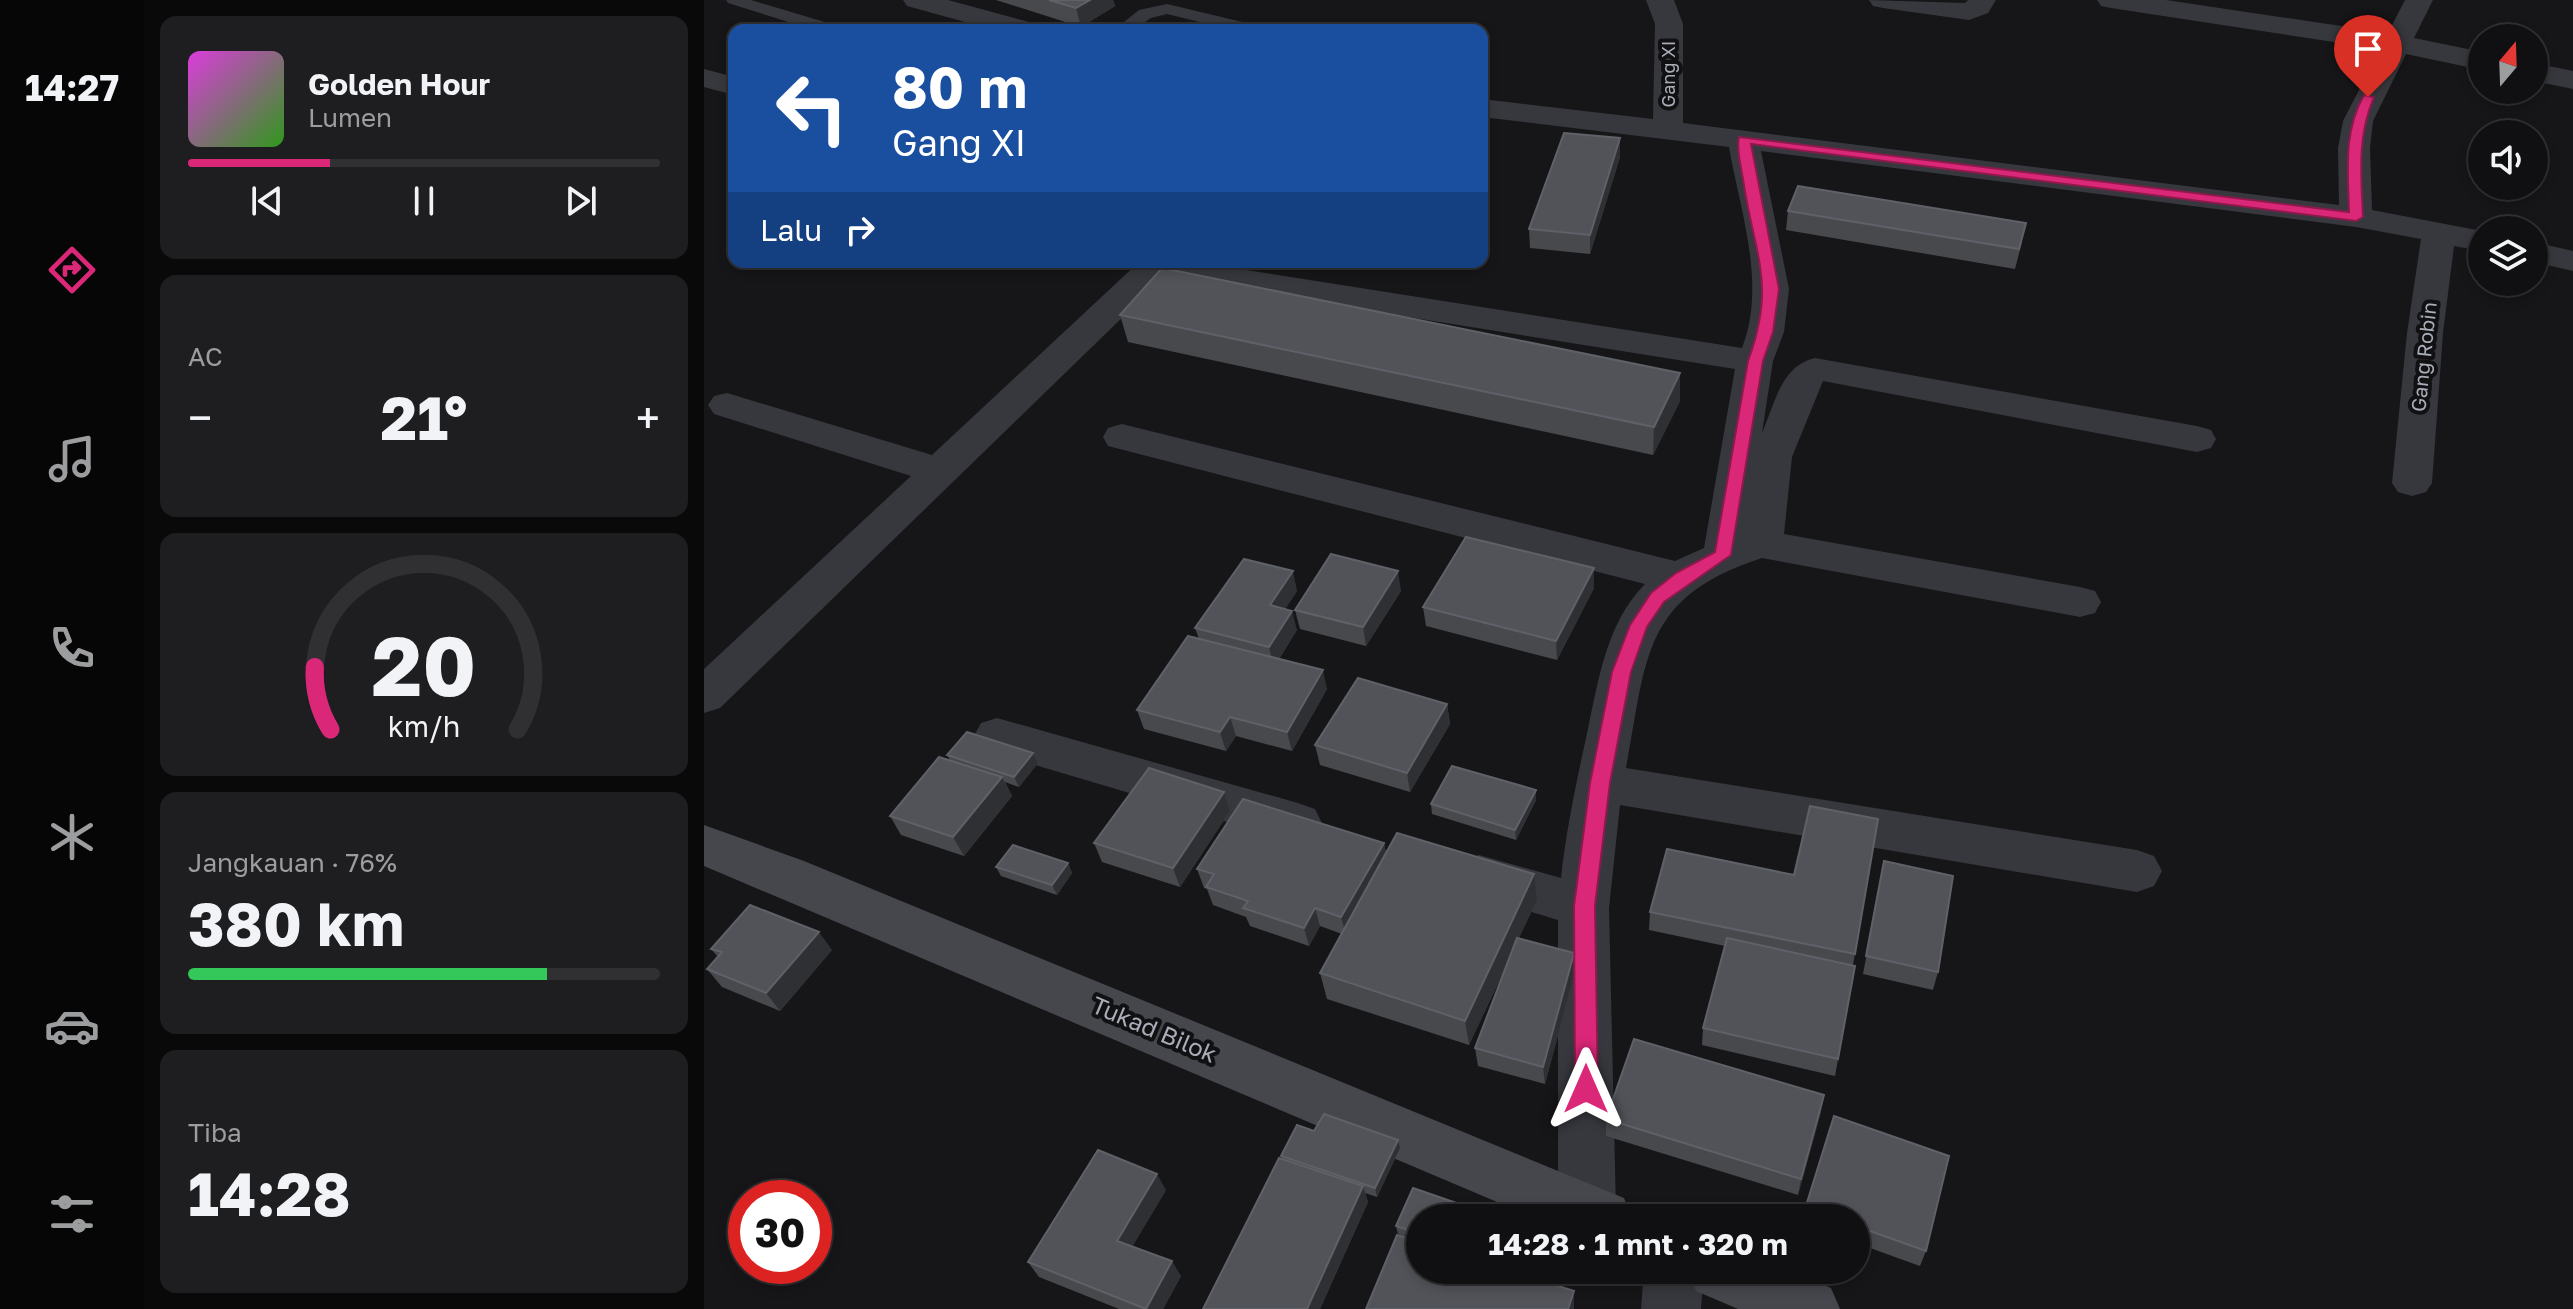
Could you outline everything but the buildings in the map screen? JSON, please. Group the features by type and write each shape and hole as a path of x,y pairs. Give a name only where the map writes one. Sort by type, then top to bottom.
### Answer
{"street":[{"path":"917,0 1004,24"},
{"name":"Gang XI","path":"1660,0 1669,24 1668,130 2356,217 2468,238"},
{"path":"1883,0 1969,12 1982,0"},
{"path":"2111,0 2396,43 2468,58"},
{"path":"2356,217 2354,148 2358,121 2419,0"},
{"path":"2548,75 2573,80"},
{"path":"704,78 728,84"},
{"path":"1488,109 1668,130"},
{"path":"1702,566 1755,361 1766,332 1772,289 1743,140"},
{"name":"Gang Robin","path":"2412,483 2425,333 2439,231"},
{"path":"2548,255 2573,261"},
{"path":"704,696 1151,268"},
{"path":"1180,268 1755,361"},
{"path":"1762,544 1772,457 1804,377 1815,369 2197,439"},
{"path":"727,405 939,471"},
{"path":"1122,437 1702,566"},
{"path":"1595,1204 1584,906 1600,783 1622,672 1639,625 1658,597 1702,566 1762,544 2080,602"},
{"path":"997,736 1343,836"},
{"path":"1600,783 2137,871"},
{"name":"Tukad Bilok","path":"704,845 815,888 1571,1204"},
{"path":"1434,862 1584,906"},
{"path":"1671,1309 1673,1284"},
{"path":"1750,1284 1810,1309"}],"lane":[{"path":"734,0 812,24"},
{"path":"1131,24 1145,14 1167,9 1228,24"}],"route":[{"path":"1586,1089 1584,906 1600,783 1622,672 1639,625 1658,597 1682,578 1723,555 1755,361 1766,332 1772,289 1743,140 2356,217 2354,148 2358,121 2368,97"}]}
